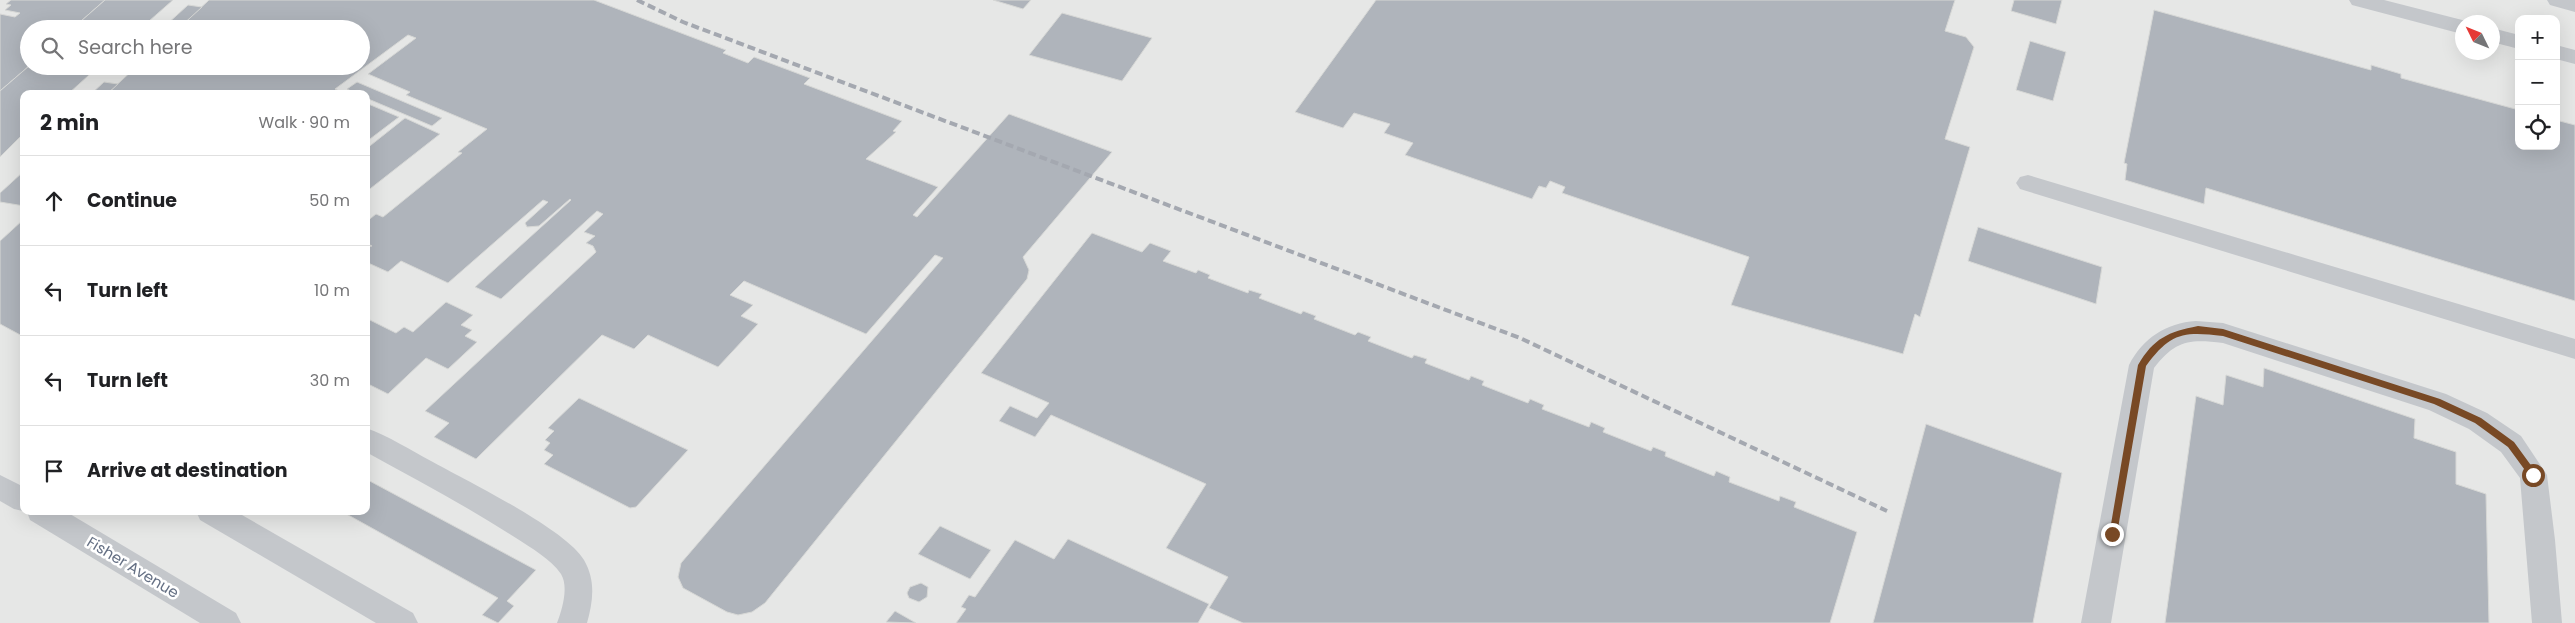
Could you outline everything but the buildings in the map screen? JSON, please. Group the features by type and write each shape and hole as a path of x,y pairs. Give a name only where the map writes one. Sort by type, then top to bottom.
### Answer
{"lane":[{"path":"2359,0 2455,25"},
{"path":"2557,0 2575,5"},
{"path":"2500,37 2515,41"},
{"path":"2560,53 2575,57"},
{"path":"2028,183 2575,349"},
{"path":"2096,623 2142,365 2157,345 2168,337 2174,334 2198,330 2223,333 2436,402 2478,421 2511,444 2533,475 2541,540 2547,623"},
{"path":"370,441 517,524 558,551 572,567 580,596 572,623"},
{"path":"0,487 20,499"},
{"name":"Fisher Avenue","path":"47,515 226,623"},
{"path":"217,515 403,623"}],"shaded area":[{"path":"0,0 2575,0 2575,623 0,623"}],"railway":[{"path":"637,0 683,22 1520,338 1887,511"}],"route":[{"path":"2112,534 2142,365 2157,345 2174,334 2198,330 2223,333 2436,402 2478,421 2511,444 2533,475"}]}
